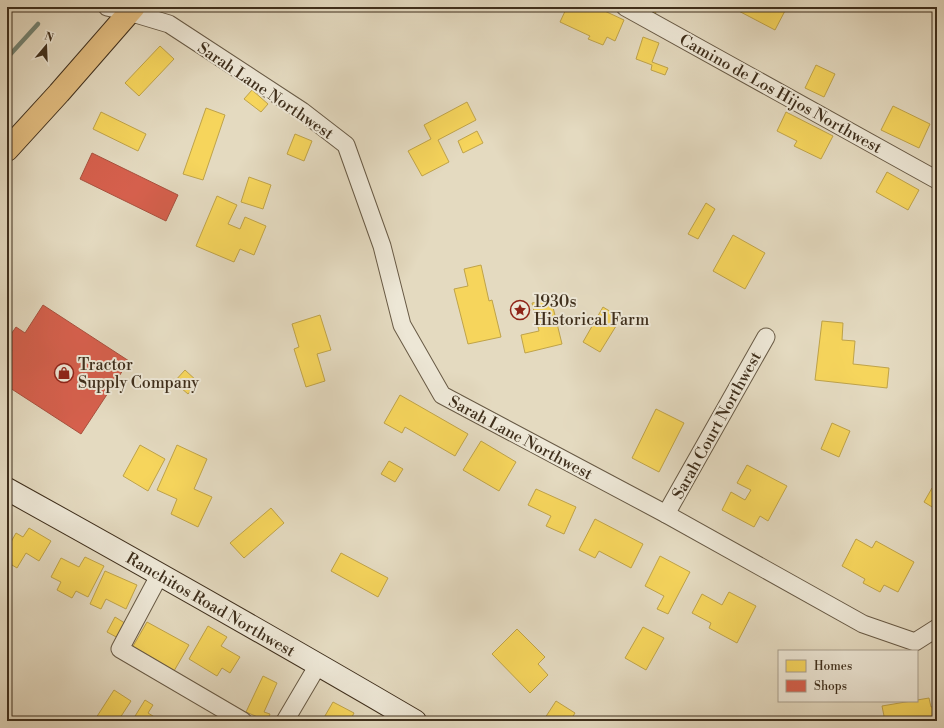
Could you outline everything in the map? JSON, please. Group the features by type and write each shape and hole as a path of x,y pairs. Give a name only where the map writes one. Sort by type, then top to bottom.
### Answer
{"main road":[{"path":"7,150 59,93 131,9"}],"street":[{"name":"Sarah Lane Northwest","path":"108,7 131,9 168,24 302,111 346,145 382,246 402,326 442,395 666,514 863,624 915,642 937,628"},
{"name":"Camino de Los Hijos Northwest","path":"625,7 937,180"},
{"name":"Sarah Court Northwest","path":"666,514 766,337"},
{"name":"Ranchitos Road Northwest","path":"7,489 160,574 415,721"},
{"path":"160,574 120,649 243,721"},
{"path":"285,721 318,665"}],"building: Homes":[{"path":"567,7 596,7 624,20 615,41 607,37 603,45 588,39 590,36 560,22"},
{"path":"640,7 658,7 655,14"},
{"path":"731,7 787,7 775,30"},
{"path":"643,37 659,43 652,62 668,68 665,75 651,70 652,65 636,59"},
{"path":"160,46 174,59 139,96 125,83"},
{"path":"816,65 835,74 824,97 805,88"},
{"path":"252,90 268,104 261,112 244,99"},
{"path":"467,102 476,120 438,140 449,162 422,176 408,151 431,139 424,125"},
{"path":"893,106 930,124 919,148 881,130"},
{"path":"206,108 225,115 203,180 183,174"},
{"path":"101,112 146,134 138,151 93,129"},
{"path":"786,112 833,136 821,159 794,146 797,141 777,131"},
{"path":"477,131 483,143 463,153 458,141"},
{"path":"295,134 312,141 304,161 287,154"},
{"path":"887,172 919,190 908,210 876,192"},
{"path":"249,177 271,185 263,209 241,202"},
{"path":"217,196 237,205 228,224 240,229 245,217 266,226 254,255 240,249 234,262 196,246"},
{"path":"706,203 715,209 698,239 688,234"},
{"path":"733,235 765,253 745,289 713,271"},
{"path":"481,265 489,301 492,300 501,337 468,344 454,289 468,286 464,269"},
{"path":"551,299 562,344 525,353 521,335 539,331 532,303"},
{"path":"603,307 621,318 600,352 583,342"},
{"path":"320,315 331,350 317,354 325,381 306,387 294,349 299,347 292,324"},
{"path":"822,321 843,323 842,340 855,341 853,364 889,368 887,388 815,380"},
{"path":"185,370 198,382 188,394 174,382"},
{"path":"400,395 468,434 455,456 405,427 402,433 384,423"},
{"path":"656,409 684,423 659,472 632,458"},
{"path":"832,423 850,431 839,457 821,449"},
{"path":"481,441 516,462 499,491 463,470"},
{"path":"140,445 165,459 148,491 123,476"},
{"path":"177,445 207,459 194,489 212,497 198,527 171,514 177,499 157,490"},
{"path":"389,461 403,469 395,482 381,474"},
{"path":"747,465 787,486 768,521 760,516 754,527 722,510 731,492 745,500 751,490 737,483"},
{"path":"932,488 937,491 937,510 924,502"},
{"path":"536,489 576,507 564,534 546,526 551,516 528,505"},
{"path":"271,508 284,523 244,558 230,543"},
{"path":"595,519 643,544 631,568 599,551 595,558 579,550"},
{"path":"29,528 51,541 39,561 26,553 17,568 7,562 7,539 11,542 16,533 23,537"},
{"path":"856,539 872,548 876,541 914,562 898,592 884,585 880,592 863,583 865,579 842,566"},
{"path":"341,553 388,578 378,597 331,571"},
{"path":"660,556 690,572 668,614 657,609 664,596 645,586"},
{"path":"85,557 104,566 88,597 76,591 72,598 57,590 61,582 51,577 61,558 79,567"},
{"path":"105,571 137,585 126,609 106,599 101,609 90,604"},
{"path":"729,592 756,606 737,643 709,628 711,623 692,613 702,594 722,605"},
{"path":"115,617 128,625 120,639 107,632"},
{"path":"147,622 189,645 174,671 132,648"},
{"path":"208,626 227,637 221,646 240,657 230,673 222,668 217,676 189,659"},
{"path":"643,627 664,638 646,670 625,658"},
{"path":"517,629 545,657 538,664 548,675 530,693 492,654"},
{"path":"263,676 277,683 264,712 270,714 267,721 246,712"},
{"path":"114,690 131,701 118,721 94,721"},
{"path":"929,698 931,707 937,706 937,721 885,721 882,706 906,702 918,702 918,700"},
{"path":"145,700 153,705 148,713 161,721 132,721"},
{"path":"556,701 575,713 570,721 543,721"},
{"path":"333,702 354,713 350,721 322,721"}],"building: Shops":[{"path":"92,153 178,195 166,221 80,179"},
{"name":"Tractor Supply Company","path":"43,305 129,361 81,434 7,386 7,358 12,350 7,347 7,340 16,327 25,333"}],"waterway":[{"path":"7,58 38,24"}],"place":[{"name":"1930s Historical Farm","path":"520,310"},
{"name":"Tractor Supply Company","path":"64,373"}]}
